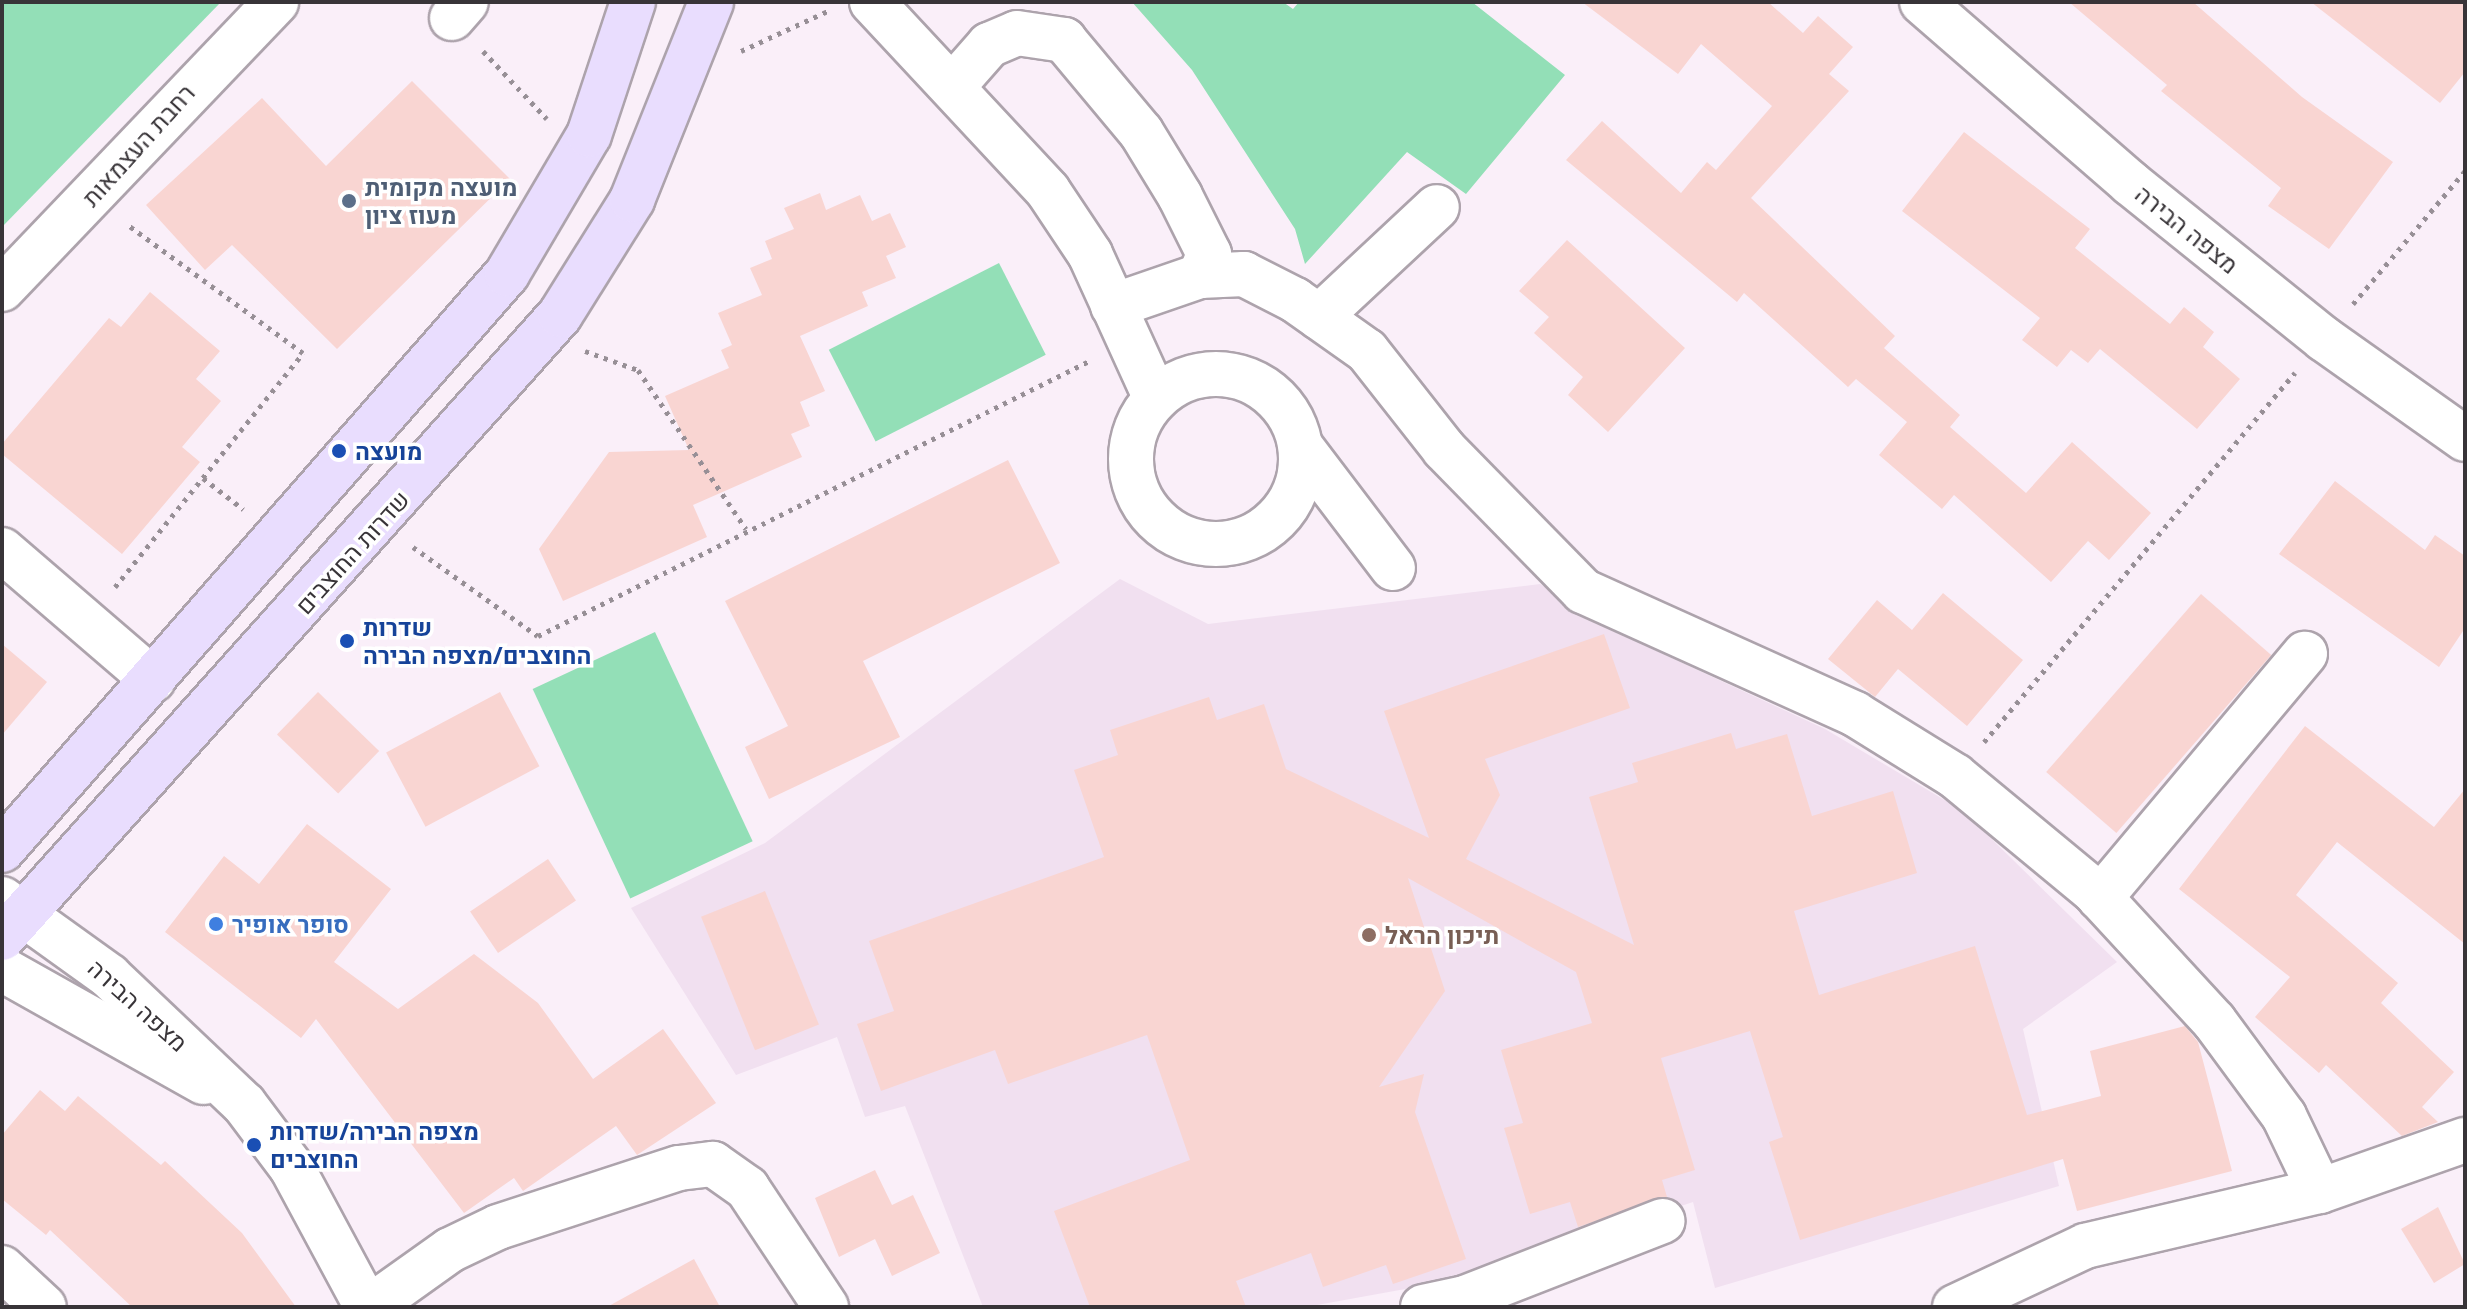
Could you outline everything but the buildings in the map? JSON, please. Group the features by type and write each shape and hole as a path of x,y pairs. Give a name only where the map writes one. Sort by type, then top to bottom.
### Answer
{"main road":[{"path":"2,850 507,274 580,154 633,2"},
{"name":"שדרות החוצבים","path":"10,917 379,523 587,278 632,200 686,77 711,2"}],"street":[{"name":"רחבת העצמאות","path":"2,289 276,2"},
{"path":"872,2 891,30 953,86 1048,191 1121,323 1156,399"},
{"name":"מצפה הבירה","path":"1922,2 2324,339 2465,439"},
{"path":"953,86 989,45 1017,33 1064,40 1141,132 1180,196 1209,254 1200,276"},
{"path":"1319,317 1437,207"},
{"path":"1121,323 1200,276 1244,274 1319,317 1367,351 1444,449 1583,591 1855,714 1955,776 2100,898 2214,1021 2284,1116 2320,1191"},
{"path":"1301,447 1296,488 1274,522 1248,538 1192,541 1165,528 1133,480 1138,422 1156,399 1209,374 1249,380 1292,419 1301,447 1393,568"},
{"path":"2,550 153,680"},
{"path":"2100,898 2305,654"},
{"name":"מצפה הבירה","path":"10,917 151,1012 244,1104 292,1168 368,1307"},
{"name":"מצפה הבירה","path":"2,969 244,1104"},
{"path":"1955,1307 2085,1246 2320,1191 2465,1140"},
{"path":"368,1307 450,1250 498,1227 679,1168 713,1164 747,1188 826,1307"},
{"path":"1423,1307 1465,1298 1662,1221"},
{"path":"2,1268 44,1307"}],"path":[{"path":"686,77 847,2"},
{"path":"459,10 580,154"},
{"path":"1955,776 2465,171"},
{"path":"91,197 303,353 129,570"},
{"path":"379,523 538,636 746,529 1121,323"},
{"path":"638,370 746,529"}],"shaded area":[{"name":"תיכון הראל","path":"1120,579 1208,624 1540,584 1633,640 1825,729 1963,811 2117,962 2023,1029 2059,1186 1715,1288 1693,1202 1466,1278 1306,1307 983,1307 905,1106 865,1117 837,1037 736,1075 631,908 765,843"}],"green space":[{"path":"2,2 221,2 2,227"},
{"path":"1132,2 1283,2 1293,9 1299,2 1472,2 1565,75 1466,194 1407,152 1305,264 1295,229 1192,70"},
{"path":"999,263 1046,355 876,441 829,350"},
{"path":"655,632 753,841 630,898 533,689"}],"place":[{"name":"מועצה מקומית מעוז ציון","path":"349,201"},
{"name":"מועצה","path":"339,451"},
{"name":"שדרות החוצבים/מצפה הבירה","path":"347,641"},
{"name":"סופר אופיר","path":"216,924"},
{"name":"תיכון הראל","path":"1369,935"},
{"name":"מצפה הבירה/שדרות החוצבים","path":"254,1145"}]}
